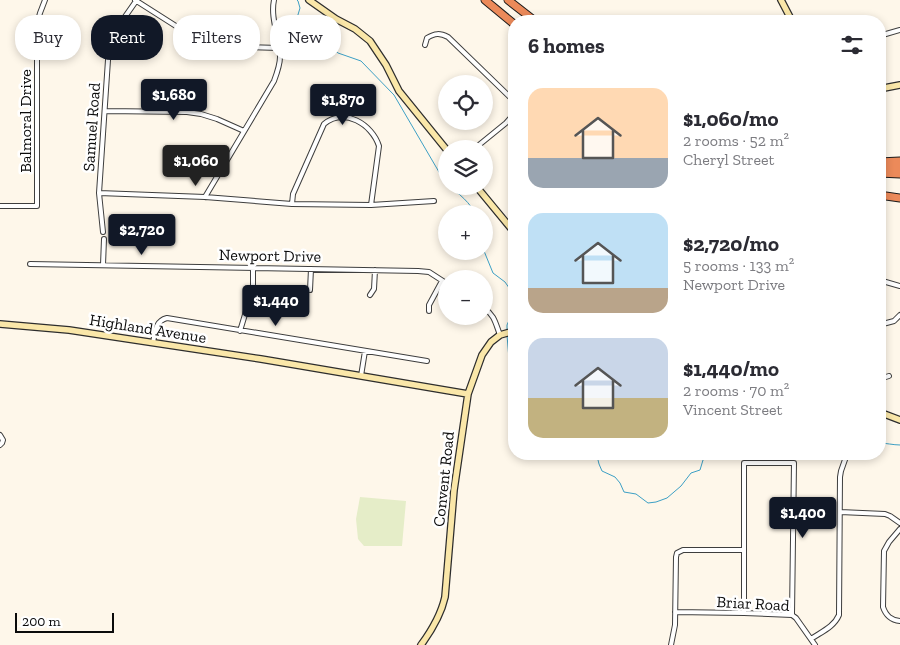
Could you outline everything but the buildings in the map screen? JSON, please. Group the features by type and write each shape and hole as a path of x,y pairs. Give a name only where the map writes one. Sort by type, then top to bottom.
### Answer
{"highway":[{"path":"485,0 508,19"},
{"path":"508,0 527,15"},
{"path":"886,162 900,161"},
{"path":"886,167 900,168"},
{"path":"886,173 900,174"},
{"path":"886,196 900,198"}],"street":[{"name":"Balmoral Drive","path":"0,206 37,206 37,24 45,0"},
{"path":"135,0 201,42 212,46 270,48"},
{"name":"Samuel Road","path":"103,232 99,193 108,60 115,31 135,0"},
{"path":"273,15 274,0"},
{"path":"308,0 355,29 370,41 400,91 439,140"},
{"path":"781,0 789,15"},
{"path":"886,34 900,30"},
{"path":"425,45 427,38 434,34 448,36 508,95"},
{"path":"205,197 274,81 279,60"},
{"path":"886,88 900,85"},
{"path":"105,111 187,112 201,114 217,119 244,132"},
{"path":"292,204 293,194 324,124 329,120 344,116 365,125 377,139 379,146 371,205"},
{"path":"485,140 508,121"},
{"path":"99,193 205,197 292,204 371,205 434,200"},
{"path":"483,195 508,225"},
{"path":"103,265 104,239"},
{"name":"Newport Drive","path":"30,264 375,270 429,272 438,278"},
{"path":"240,331 253,288 253,267"},
{"path":"310,290 311,268"},
{"path":"370,295 374,289 375,270"},
{"path":"886,282 900,286"},
{"path":"429,312 429,304 438,291"},
{"path":"886,323 894,321 900,315"},
{"path":"493,317 501,334 508,332"},
{"path":"153,343 156,325 161,320 167,318 427,361"},
{"name":"Highland Avenue","path":"0,324 69,330 468,394"},
{"name":"Convent Road","path":"421,645 442,610 445,597 454,488 468,394 486,348 501,334"},
{"path":"361,376 365,351"},
{"path":"886,415 900,420"},
{"path":"0,435 3,440 0,445"},
{"path":"811,639 832,625 839,615 841,470 845,460"},
{"path":"744,613 744,463 794,463 792,615"},
{"path":"840,512 885,514 900,523"},
{"path":"900,529 887,545 883,555 883,607 888,617 900,621"},
{"path":"671,645 675,625 677,553 683,550 743,550"},
{"name":"Briar Road","path":"675,612 792,615 814,645"}],"green space":[{"path":"360,497 406,501 402,546 364,546 358,539 356,519"}],"waterway":[{"path":"297,0 300,8 297,18 298,23 311,30 338,53 361,61 394,95 438,170"},
{"path":"460,195 470,205"},
{"path":"488,260 493,273 508,286"},
{"path":"507,331 508,323"},
{"path":"507,335 508,347"},
{"path":"886,444 900,445"},
{"path":"598,460 602,471 615,477 624,492 636,494 648,503 667,498 681,486 691,473 700,470 703,460"}]}
